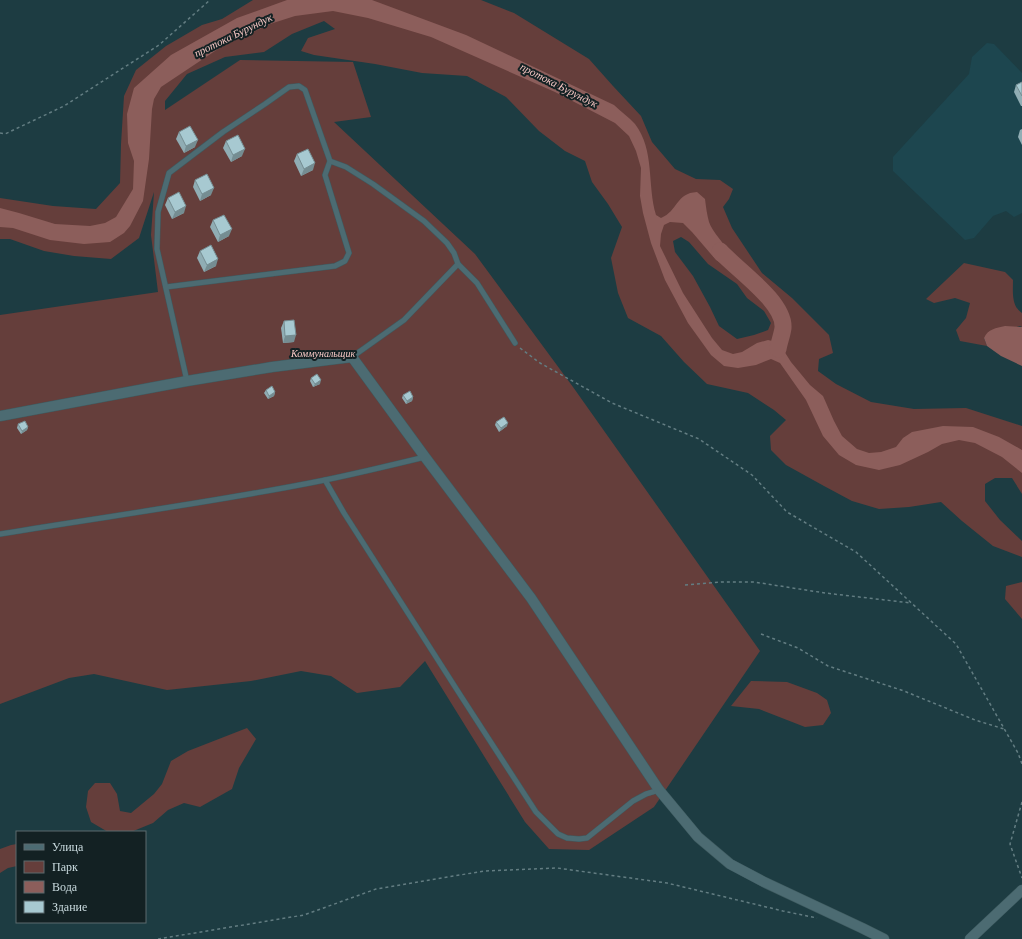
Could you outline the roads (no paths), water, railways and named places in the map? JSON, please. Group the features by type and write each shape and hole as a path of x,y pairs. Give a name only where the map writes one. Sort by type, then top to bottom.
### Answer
{"street":[{"path":"0,416 187,380 352,357 531,598 658,790 698,837 730,864 764,882 884,939"},
{"path":"970,939 1022,890"}],"lane":[{"path":"166,287 335,266 345,261 349,253 325,175 330,161 305,90 299,86 289,86 266,104 195,152 169,173 158,212 157,249 187,380"},
{"path":"330,161 346,167 424,221 451,248 458,264 477,283 514,343"},
{"path":"352,357 404,320 458,264"},
{"path":"0,534 177,506 325,480 426,457"},
{"path":"325,480 536,812 558,834 567,838 586,838 633,801 658,790"}],"water":[{"name":"протока Бурундук","path":"287,0 372,0 466,35 614,105 635,124 641,134 648,156 653,204 656,215 661,218 667,215 681,199 690,193 697,192 705,199 711,227 738,264 736,268 730,269 716,260 683,223 670,222 664,225 661,234 660,246 683,293 712,338 722,350 733,354 742,352 757,343 768,340 777,342 810,385 823,396 842,436 857,449 869,453 881,452 896,447 903,438 912,432 943,426 973,427 999,437 1022,450 1022,473 1002,457 975,443 959,440 942,444 900,465 879,470 856,465 839,455 823,436 806,400 780,363 771,359 756,365 738,368 724,366 711,355 688,323 665,280 651,243 640,196 641,168 636,151 629,136 615,123 555,92 431,37 368,18 333,11 295,16 270,24 221,47 161,87 154,99 152,109 149,159 143,201 130,226 124,233 110,242 84,244 50,240 13,228 0,227 0,208 55,224 90,226 105,223 116,217 133,189 134,161 128,143 127,114 134,88 171,55 237,18"},
{"path":"1005,326 1022,327 1022,366 1001,356 987,346 984,338 986,335 993,329"}],"waterway":[{"path":"720,251 758,286 768,297 782,318 783,328 778,349"}],"park label":[{"name":"Коммунальщик","path":"323,353"}]}
